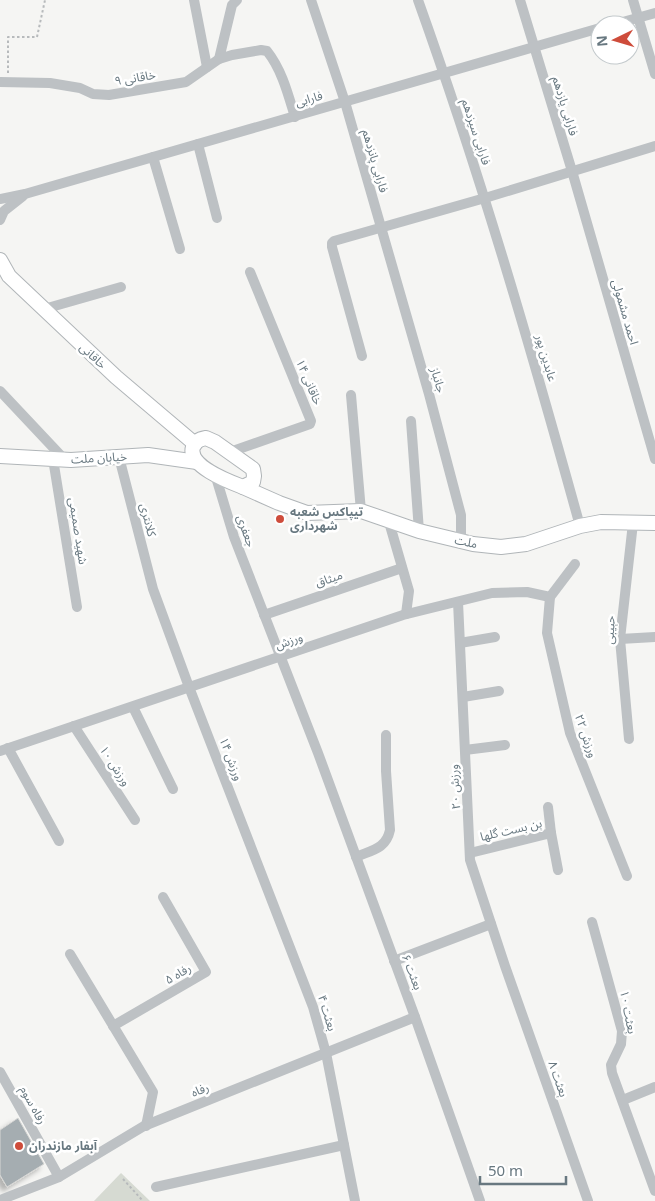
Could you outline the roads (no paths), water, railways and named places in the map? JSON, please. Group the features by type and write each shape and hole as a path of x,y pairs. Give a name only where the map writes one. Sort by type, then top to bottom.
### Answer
{"main road":[{"name":"خاقانی","path":"0,260 9,276 116,377 195,444"},
{"path":"197,462 192,452 195,444 206,438 216,442 253,470 279,503"},
{"name":"خیابان ملت","path":"0,456 59,459 148,455 197,462"},
{"name":"ملت","path":"197,462 215,474 279,503 307,513 361,511 419,531 473,544 501,547 526,544 580,526 601,522 655,523"},
{"path":"244,487 253,482 253,470"}],"street":[{"path":"194,0 207,66"},
{"path":"219,59 232,5 237,0"},
{"name":"فارابی پانزدهم","path":"311,0 345,102 381,227"},
{"name":"فارابی سیزدهم","path":"418,0 485,198"},
{"name":"فارابی یازدهم","path":"520,0 572,171"},
{"path":"633,0 637,15"},
{"path":"640,17 655,12"},
{"path":"640,25 655,74"},
{"name":"فارابی","path":"0,199 26,194 590,31"},
{"name":"خاقانی ٩","path":"4,82 50,83 80,88 93,94 108,95 186,82 219,59 261,50 267,51 283,79 295,117"},
{"path":"198,144 217,218"},
{"path":"362,356 332,243 334,241 485,198 655,146"},
{"path":"153,157 180,249"},
{"name":"احمد مشمولی","path":"572,171 655,459"},
{"name":"فارابی","path":"0,220 4,210 26,194"},
{"name":"عابدین پور","path":"485,198 533,357 580,526"},
{"name":"جانباز","path":"381,227 429,394 458,506 461,541"},
{"name":"خاقانی ۱۴","path":"230,452 310,424 311,421 250,272"},
{"path":"44,309 120,287"},
{"path":"0,390 59,459"},
{"path":"351,395 361,511"},
{"path":"411,421 419,531"},
{"name":"کلانتری","path":"119,457 153,589 189,687"},
{"name":"شهید صمیمی","path":"59,459 77,607"},
{"name":"جعفری","path":"215,474 234,537 280,657"},
{"path":"389,522 408,591 406,614"},
{"name":"حبیبی","path":"630,739 620,639 633,523"},
{"path":"550,597 575,564"},
{"name":"میثاق","path":"264,615 402,568"},
{"name":"ورزش","path":"4,750 406,614 492,593 527,592 550,597"},
{"name":"ورزش ۲۲","path":"550,597 547,633 570,733 627,876"},
{"name":"ورزش ۲۰","path":"458,602 470,860 505,966"},
{"path":"460,643 495,637"},
{"path":"620,639 655,637"},
{"name":"بعثت ۶","path":"280,657 318,753 480,1201"},
{"name":"ورزش ۱۴","path":"189,687 248,839"},
{"path":"463,697 499,691"},
{"path":"133,706 173,789"},
{"name":"ورزش ۱۰","path":"74,726 134,820"},
{"path":"356,857 385,844 390,830 386,772 386,735"},
{"path":"465,750 505,745"},
{"path":"4,750 59,841"},
{"path":"548,807 551,834"},
{"name":"بن بست گلها","path":"470,853 551,834 558,870"},
{"name":"بعثت ۴","path":"248,839 313,1007 326,1053 356,1201"},
{"name":"رفاه ۵","path":"113,1026 206,972 163,897"},
{"name":"بعثت ۱۰","path":"592,922 622,1031 621,1044 611,1065 612,1073 655,1190"},
{"path":"394,961 490,924"},
{"path":"70,954 153,1092 146,1126"},
{"name":"بعثت ٨","path":"505,966 588,1201"},
{"name":"رفاه","path":"0,1200 59,1177 146,1126 415,1017"},
{"name":"رفاه سوم","path":"0,1072 59,1177"},
{"path":"623,1100 655,1087"},
{"path":"156,1187 344,1145"}],"place":[{"name":"تیپاکس شعبه شهرداری","path":"280,519"},
{"name":"آبفار مازندران","path":"19,1146"}]}
